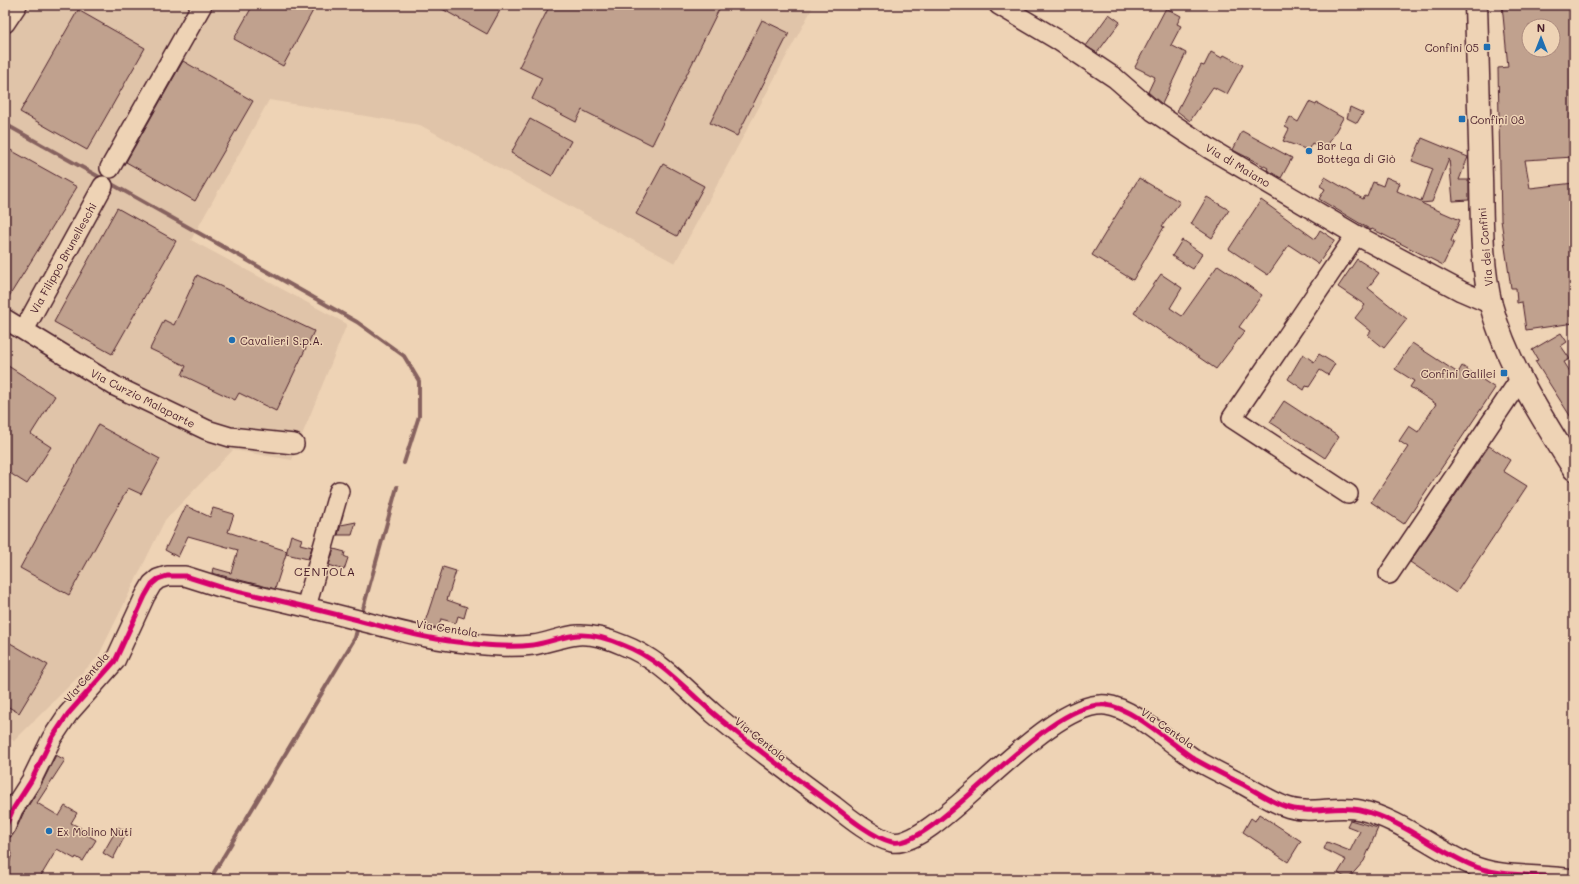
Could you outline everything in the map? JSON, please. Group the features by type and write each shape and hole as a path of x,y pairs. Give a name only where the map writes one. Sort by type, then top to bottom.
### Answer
{"main road":[{"name":"Via dei Confini","path":"1476,5 1481,206 1486,268 1491,304 1521,378 1544,421 1574,470"}],"street":[{"path":"5,23 17,5"},
{"path":"110,168 202,5"},
{"name":"Via di Maiano","path":"999,5 1058,40 1115,78 1153,110 1210,149 1356,235 1461,291 1491,304"},
{"name":"Via Filippo Brunelleschi","path":"24,330 102,186"},
{"path":"1348,494 1232,418 1356,235"},
{"name":"Via Curzio Malaparte","path":"5,319 115,386 207,430 230,437 294,444"},
{"path":"1389,574 1521,378"},
{"path":"306,607 339,491"},
{"name":"Via Centola","path":"5,828 13,809 31,781 52,738 68,714 115,661 152,584 158,579 167,576 185,576 220,587 452,642 503,646 531,645 578,635 599,637 622,644 647,656 668,672 696,698 765,756 847,816 875,834 891,842 902,842 914,838 939,820 1041,734 1074,712 1092,706 1107,705 1120,709 1137,718 1195,759 1288,808 1306,811 1356,808 1392,822 1470,865 1496,872 1574,879"}],"shaded area":[{"path":"5,5 814,5 675,263 420,125 269,100 191,240 347,324 292,460 233,450 165,520 98,657 14,741 5,735"}],"building":[{"path":"253,5 316,5 283,66 234,39"},
{"path":"435,5 503,5 487,34"},
{"path":"550,5 721,5 652,145 582,110 576,122 532,99 542,78 519,67"},
{"path":"1502,5 1574,5 1574,157 1525,160 1530,188 1574,183 1574,323 1526,330 1522,302 1517,303 1516,288 1511,288 1501,220 1498,68 1508,67"},
{"path":"1166,8 1181,16 1177,24 1181,26 1171,45 1186,53 1162,104 1148,92 1155,77 1135,67"},
{"path":"78,10 145,48 87,150 20,112"},
{"path":"1109,14 1120,22 1097,53 1086,46"},
{"path":"762,20 789,33 737,136 710,123"},
{"path":"1211,52 1222,58 1224,55 1243,65 1227,94 1213,87 1190,121 1177,111 1201,65 1204,66"},
{"path":"183,61 253,101 195,201 126,162"},
{"path":"1309,102 1316,105 1317,103 1343,118 1325,150 1312,143 1308,150 1283,141 1289,129 1285,127 1290,117 1298,122"},
{"path":"1350,107 1363,113 1357,123 1347,118"},
{"path":"530,119 571,141 552,176 511,153"},
{"path":"1242,131 1292,158 1281,178 1267,170 1268,168 1233,150"},
{"path":"1422,138 1468,157 1459,180 1469,180 1469,200 1453,201 1449,159 1432,202 1421,203 1460,220 1451,241 1454,242 1443,265 1372,229 1371,230 1319,199 1325,189 1320,186 1325,177 1363,199 1365,196 1367,197 1373,182 1383,186 1386,177 1400,183 1397,191 1421,201 1433,169 1412,161"},
{"path":"5,147 77,187 5,303"},
{"path":"663,164 704,186 677,236 636,214"},
{"path":"1139,178 1180,202 1162,226 1164,227 1133,280 1092,255"},
{"path":"1207,197 1229,210 1212,238 1191,224"},
{"path":"1261,200 1315,239 1320,230 1335,240 1318,264 1289,245 1268,275 1229,249"},
{"path":"117,208 176,241 112,354 54,322"},
{"path":"1182,240 1202,254 1193,269 1172,256"},
{"path":"1357,259 1379,273 1368,288 1407,319 1384,348 1368,335 1371,331 1355,318 1365,305 1338,287"},
{"path":"1218,265 1262,295 1239,327 1245,331 1216,369 1134,313 1161,274 1182,288 1170,308 1182,316"},
{"name":"Cavalieri S.p.A.","path":"197,275 314,331 276,411 239,393 235,400 182,375 186,366 150,349 164,320 174,325"},
{"path":"1561,333 1567,342 1561,346 1570,359 1564,362 1574,378 1574,422 1535,361 1538,360 1532,350"},
{"path":"1412,343 1458,373 1462,366 1495,388 1404,524 1371,502 1408,447 1399,441 1409,426 1418,432 1436,404 1410,387 1414,381 1395,369"},
{"path":"1303,354 1314,362 1319,354 1335,364 1328,375 1320,370 1309,387 1306,386 1304,390 1288,379"},
{"path":"5,364 55,396 31,434 51,447 27,484 5,470"},
{"path":"1284,401 1339,437 1325,458 1270,422"},
{"path":"98,425 160,459 141,494 128,488 69,595 20,568"},
{"path":"1489,446 1510,460 1503,471 1527,486 1456,593 1410,562"},
{"path":"186,506 210,517 213,508 234,514 228,532 287,551 275,589 212,573 213,568 231,573 238,550 188,536 178,557 165,550"},
{"path":"356,522 352,535 338,535 341,525"},
{"path":"291,535 302,539 300,544 312,547 308,559 286,554"},
{"path":"334,549 345,552 344,556 348,558 344,570 329,565"},
{"path":"443,567 456,571 447,600 467,607 464,618 458,616 456,623 441,619 438,628 424,625"},
{"path":"5,640 48,665 19,713 5,705"},
{"path":"56,755 65,760 37,803 59,816 65,806 77,813 71,823 81,828 79,830 96,840 83,861 76,857 75,859 57,849 39,879 5,879 12,853 5,849 8,838 15,832 23,814 40,787"},
{"path":"1259,814 1301,841 1288,862 1243,832 1251,818 1255,821"},
{"path":"1350,820 1378,828 1364,861 1348,879 1338,873 1346,860 1324,849 1327,842 1350,851 1360,831 1347,826"},
{"path":"118,827 127,832 113,859 103,853"}],"waterway":[{"path":"5,124 357,322 404,356 419,381 419,416 404,463"},
{"path":"361,616 397,487"},
{"path":"210,879 355,638 358,626"}],"cycle path":[{"path":"5,828 13,809 31,781 52,738 68,714 115,661 152,584 158,579 167,576 185,576 220,587 429,638 486,645 515,646 533,645 578,635 589,635 601,637 618,643 649,658 682,684 713,713 773,761 862,827 877,836 892,842 911,838 935,824 1022,748 1052,725 1081,710 1106,705 1128,713 1152,728 1196,760 1284,806 1303,810 1341,808 1360,810 1389,820 1455,857 1481,869 1507,874 1574,879"}],"place":[{"name":"Confini 05","path":"1487,47"},
{"name":"Confini 08","path":"1462,119"},
{"name":"Bar La Bottega di Giò","path":"1309,151"},
{"name":"Cavalieri S.p.A.","path":"232,340"},
{"name":"Confini Galilei","path":"1504,373"},
{"name":"Ex Molino Nuti","path":"49,831"}],"district":[{"name":"CENTOLA","path":"325,571"}]}
